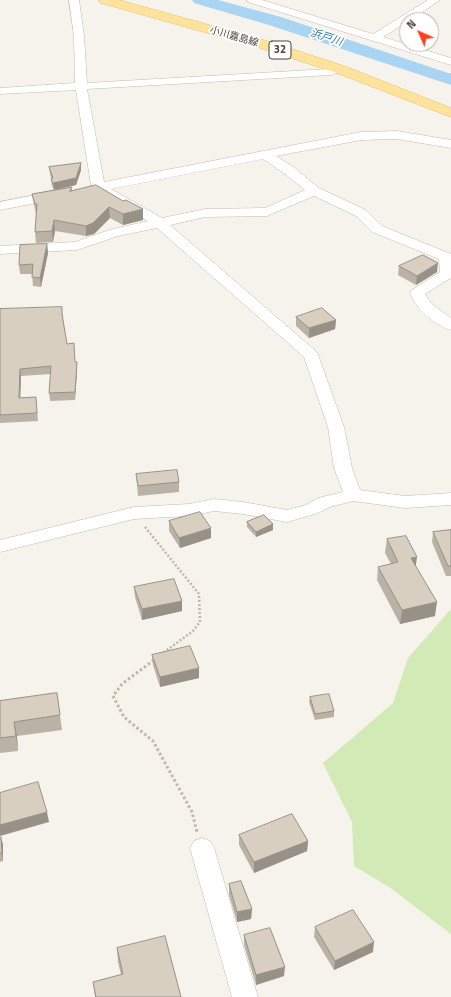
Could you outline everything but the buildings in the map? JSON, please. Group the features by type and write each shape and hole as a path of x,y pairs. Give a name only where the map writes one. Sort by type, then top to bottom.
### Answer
{"main road":[{"name":"小川嘉島線","path":"105,0 262,44 339,69 451,113"}],"street":[{"path":"74,0 79,36 81,86 98,187"},
{"path":"252,0 451,62"},
{"path":"375,38 435,0"},
{"path":"0,91 331,72 339,69"},
{"path":"83,190 361,136 397,135 451,144"},
{"path":"265,155 290,171 314,191 361,213 377,229 449,258 447,274 417,293 418,298 432,312 451,325"},
{"path":"98,187 159,222 311,355 336,427 343,468 353,495"},
{"path":"0,250 77,246 114,233 205,213 266,212 314,191"},
{"path":"0,206 68,193"},
{"path":"0,546 134,513 189,510 214,505 243,508 287,516 312,509 324,502 353,495 405,502 451,499"},
{"path":"202,848 245,997"}],"path":[{"path":"134,513 199,594 200,622 193,631 122,684 113,696 124,717 153,741 192,812 202,848"}],"green space":[{"path":"451,609 451,934 389,887 354,866 352,822 323,763 393,703 408,658"}],"waterway":[{"name":"浜戸川","path":"200,0 275,21 451,80"},
{"name":"浜戸川","path":"445,77 451,74"}]}
